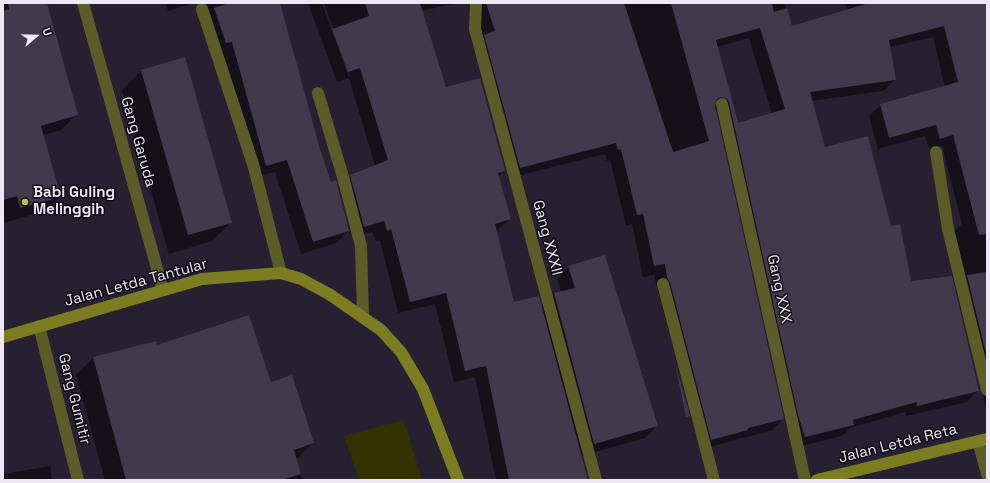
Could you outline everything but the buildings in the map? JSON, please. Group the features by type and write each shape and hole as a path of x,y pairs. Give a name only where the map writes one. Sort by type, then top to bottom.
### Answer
{"main road":[{"name":"Jalan Letda Tantular","path":"3,337 202,279 281,273 302,279 329,294 381,330 401,352 423,389 458,480"},
{"name":"Jalan Letda Reta","path":"821,480 983,440"}],"street":[{"name":"Gang Garuda","path":"83,3 163,290"},
{"name":"Gang XXXII","path":"476,3 475,30 596,480"},
{"path":"202,9 253,164 281,273"},
{"path":"318,93 343,177 360,246 363,317"},
{"name":"Gang XXX","path":"722,104 805,480"},
{"path":"936,152 948,229 987,390"},
{"path":"663,284 714,480"},
{"name":"Gang Gumitir","path":"39,326 78,480"},
{"path":"983,440 987,474"}],"shaded area":[{"path":"403,420 422,480 359,480 344,436"}],"place":[{"name":"Babi Guling Melinggih","path":"25,202"}]}
